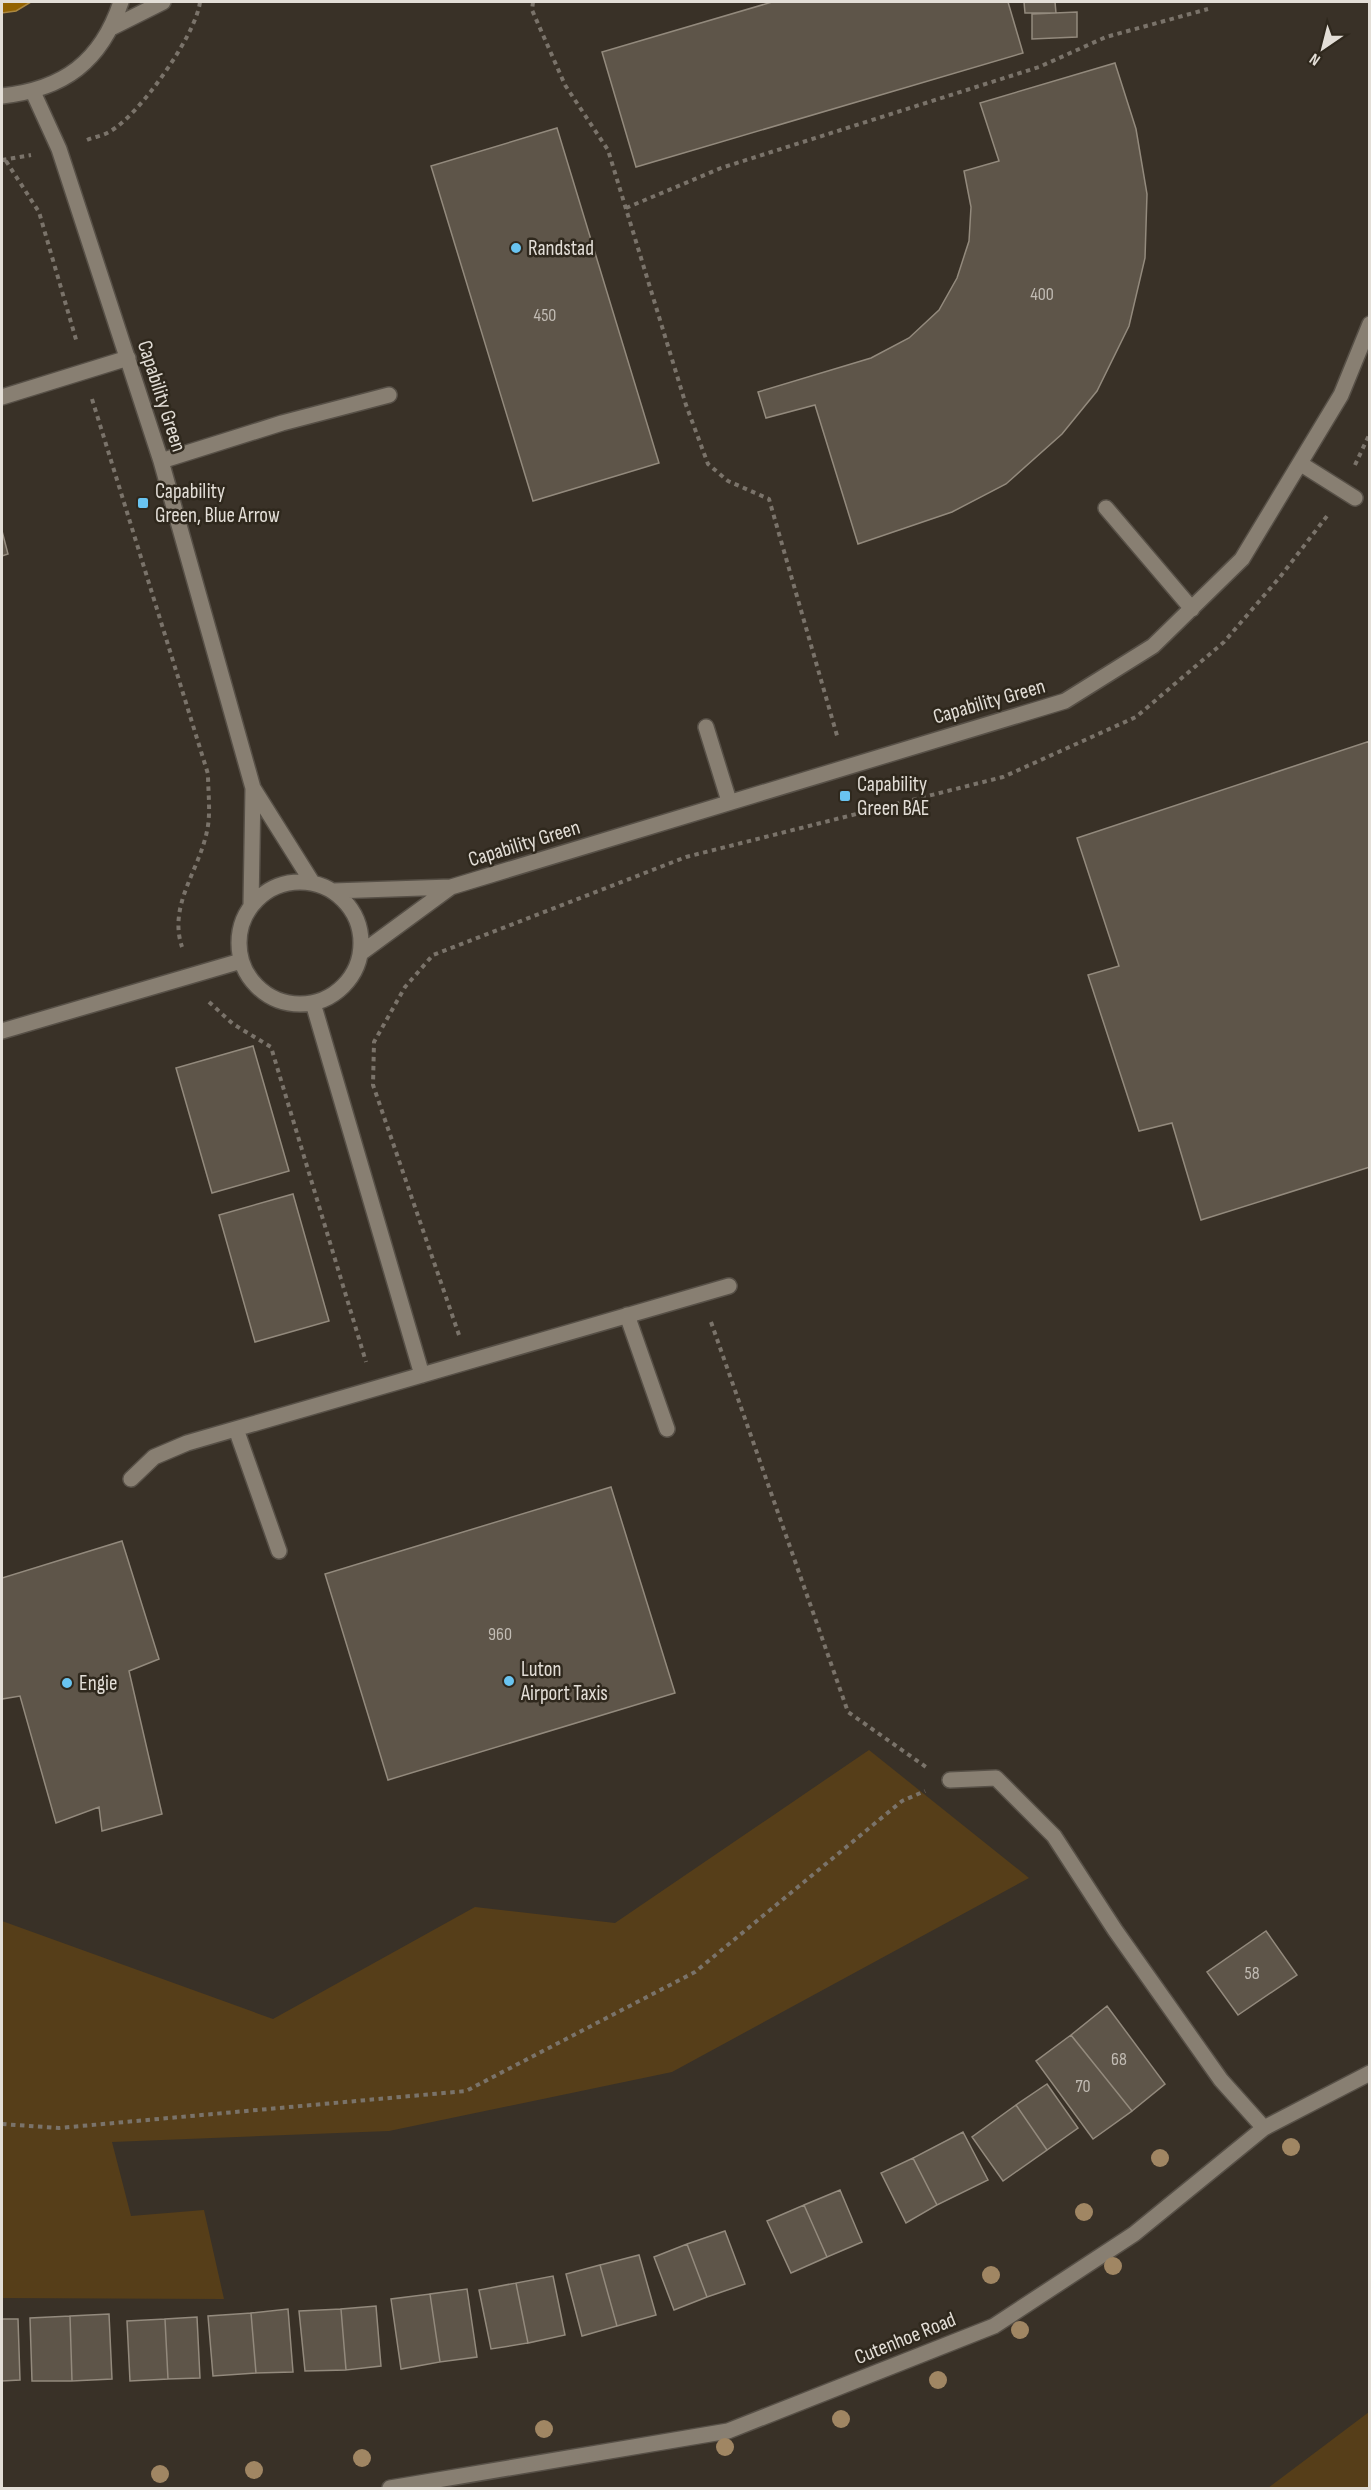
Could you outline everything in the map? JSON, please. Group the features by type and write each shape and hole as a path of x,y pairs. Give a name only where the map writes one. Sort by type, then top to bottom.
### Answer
{"street":[{"path":"2,96 33,93 65,79 93,57 113,27 121,2"},
{"path":"113,27 163,2"},
{"name":"Capability Green","path":"33,93 59,149 162,461 253,788"},
{"name":"Capability Green","path":"451,887 1065,701 1153,646 1242,558 1341,395 1370,324"},
{"path":"2,398 128,358"},
{"path":"162,461 282,423 388,395"},
{"path":"1301,464 1349,494"},
{"path":"1106,508 1192,609"},
{"path":"706,727 729,801"},
{"path":"253,788 312,882"},
{"path":"251,906 253,788"},
{"path":"295,881 312,882 333,891 347,902 356,918 361,935 362,953 356,970 345,986 331,997 313,1003 295,1005 277,1000 261,991 249,978 241,961 238,942 242,923 251,906 263,894 278,885 295,881"},
{"path":"333,891 451,887"},
{"path":"362,953 451,887"},
{"path":"2,1031 241,961"},
{"path":"313,1003 422,1375"},
{"path":"132,1479 154,1457 187,1443 729,1286"},
{"path":"627,1315 667,1429"},
{"path":"236,1429 279,1551"},
{"path":"950,1780 996,1778 1054,1836 1115,1930 1221,2080 1264,2128"},
{"name":"Cutenhoe Road","path":"390,2488 452,2484 728,2430 994,2326 1134,2234 1264,2128 1370,2073"}],"path":[{"path":"200,2 175,59 141,104 110,132 59,149 4,160 39,212 73,326 84,373 208,774 208,830 185,887 177,931 191,974 205,998 233,1024 271,1047 374,1388"},
{"path":"533,2 532,10 565,85 608,150 686,405 708,464 728,481 769,499 840,744"},
{"path":"626,208 721,168 1039,67 1106,37 1208,9"},
{"path":"468,1361 373,1085 374,1042 405,987 433,955 686,857 1003,777 1136,717 1224,642 1280,578 1349,494 1370,433"},
{"path":"702,1294 848,1712 927,1769 950,1780"},
{"path":"2,2124 59,2128 465,2091 695,1971 903,1801 950,1780"}],"shaded area":[{"path":"2,2 31,2 16,11 2,13"},
{"path":"869,1750 1029,1878 672,2072 389,2131 112,2142 131,2216 204,2210 224,2299 2,2298 2,1921 273,2019 475,1907 615,1923"},
{"path":"1369,2412 1369,2488 1268,2488"}],"building":[{"path":"772,2 1008,2 1023,53 636,167 602,52"},
{"path":"1024,2 1055,2 1056,13 1025,13"},
{"path":"1077,12 1077,37 1032,39 1032,14"},
{"path":"1115,63 1136,129 1147,194 1145,258 1129,326 1097,391 1062,434 1006,484 952,512 858,544 815,405 766,418 758,392 871,358 909,338 939,310 957,278 969,241 971,207 964,171 999,161 980,103"},
{"path":"557,128 659,463 533,501 431,166"},
{"path":"2,531 8,554 2,556"},
{"path":"1370,741 1370,1167 1201,1220 1172,1123 1139,1131 1088,975 1119,966 1077,838"},
{"path":"253,1046 289,1171 212,1193 176,1068"},
{"path":"293,1194 329,1321 255,1342 219,1215"},
{"path":"611,1487 675,1693 388,1780 325,1574"},
{"name":"Engie","path":"122,1541 159,1659 129,1671 162,1814 102,1831 99,1807 56,1823 20,1696 2,1699 2,1578"},
{"path":"1266,1931 1297,1975 1238,2015 1207,1972"},
{"path":"1107,2006 1165,2084 1132,2111 1071,2035"},
{"path":"1071,2035 1132,2111 1093,2139 1036,2061"},
{"path":"1047,2084 1078,2128 1047,2150 1016,2105"},
{"path":"1016,2105 1047,2150 1003,2181 972,2137"},
{"path":"963,2132 988,2180 937,2205 913,2158"},
{"path":"913,2158 937,2205 906,2223 881,2173"},
{"path":"840,2190 862,2242 827,2257 804,2205"},
{"path":"804,2205 827,2257 791,2273 767,2221"},
{"path":"725,2231 745,2284 707,2297 687,2244"},
{"path":"687,2244 707,2297 674,2310 654,2257"},
{"path":"639,2255 656,2315 617,2326 600,2265"},
{"path":"600,2265 617,2326 582,2336 566,2274"},
{"path":"553,2276 565,2335 528,2343 516,2283"},
{"path":"516,2283 528,2343 491,2349 479,2290"},
{"path":"467,2289 477,2357 440,2362 430,2294"},
{"path":"430,2294 440,2362 401,2369 391,2299"},
{"path":"376,2306 381,2366 346,2370 341,2309"},
{"path":"288,2309 293,2372 256,2373 251,2313"},
{"path":"341,2309 346,2370 305,2371 299,2311"},
{"path":"251,2313 256,2373 213,2376 208,2316"},
{"path":"109,2314 112,2379 72,2381 70,2316"},
{"path":"70,2316 72,2381 32,2381 30,2318"},
{"path":"197,2317 200,2378 168,2379 165,2319"},
{"path":"2,2319 18,2319 20,2380 2,2381"},
{"path":"165,2319 168,2379 130,2381 127,2321"}],"place":[{"name":"Randstad","path":"516,248"},
{"name":"Capability Green, Blue Arrow","path":"143,503"},
{"name":"Capability Green BAE","path":"845,796"},
{"name":"Luton Airport Taxis","path":"509,1681"},
{"name":"Engie","path":"67,1683"}]}
